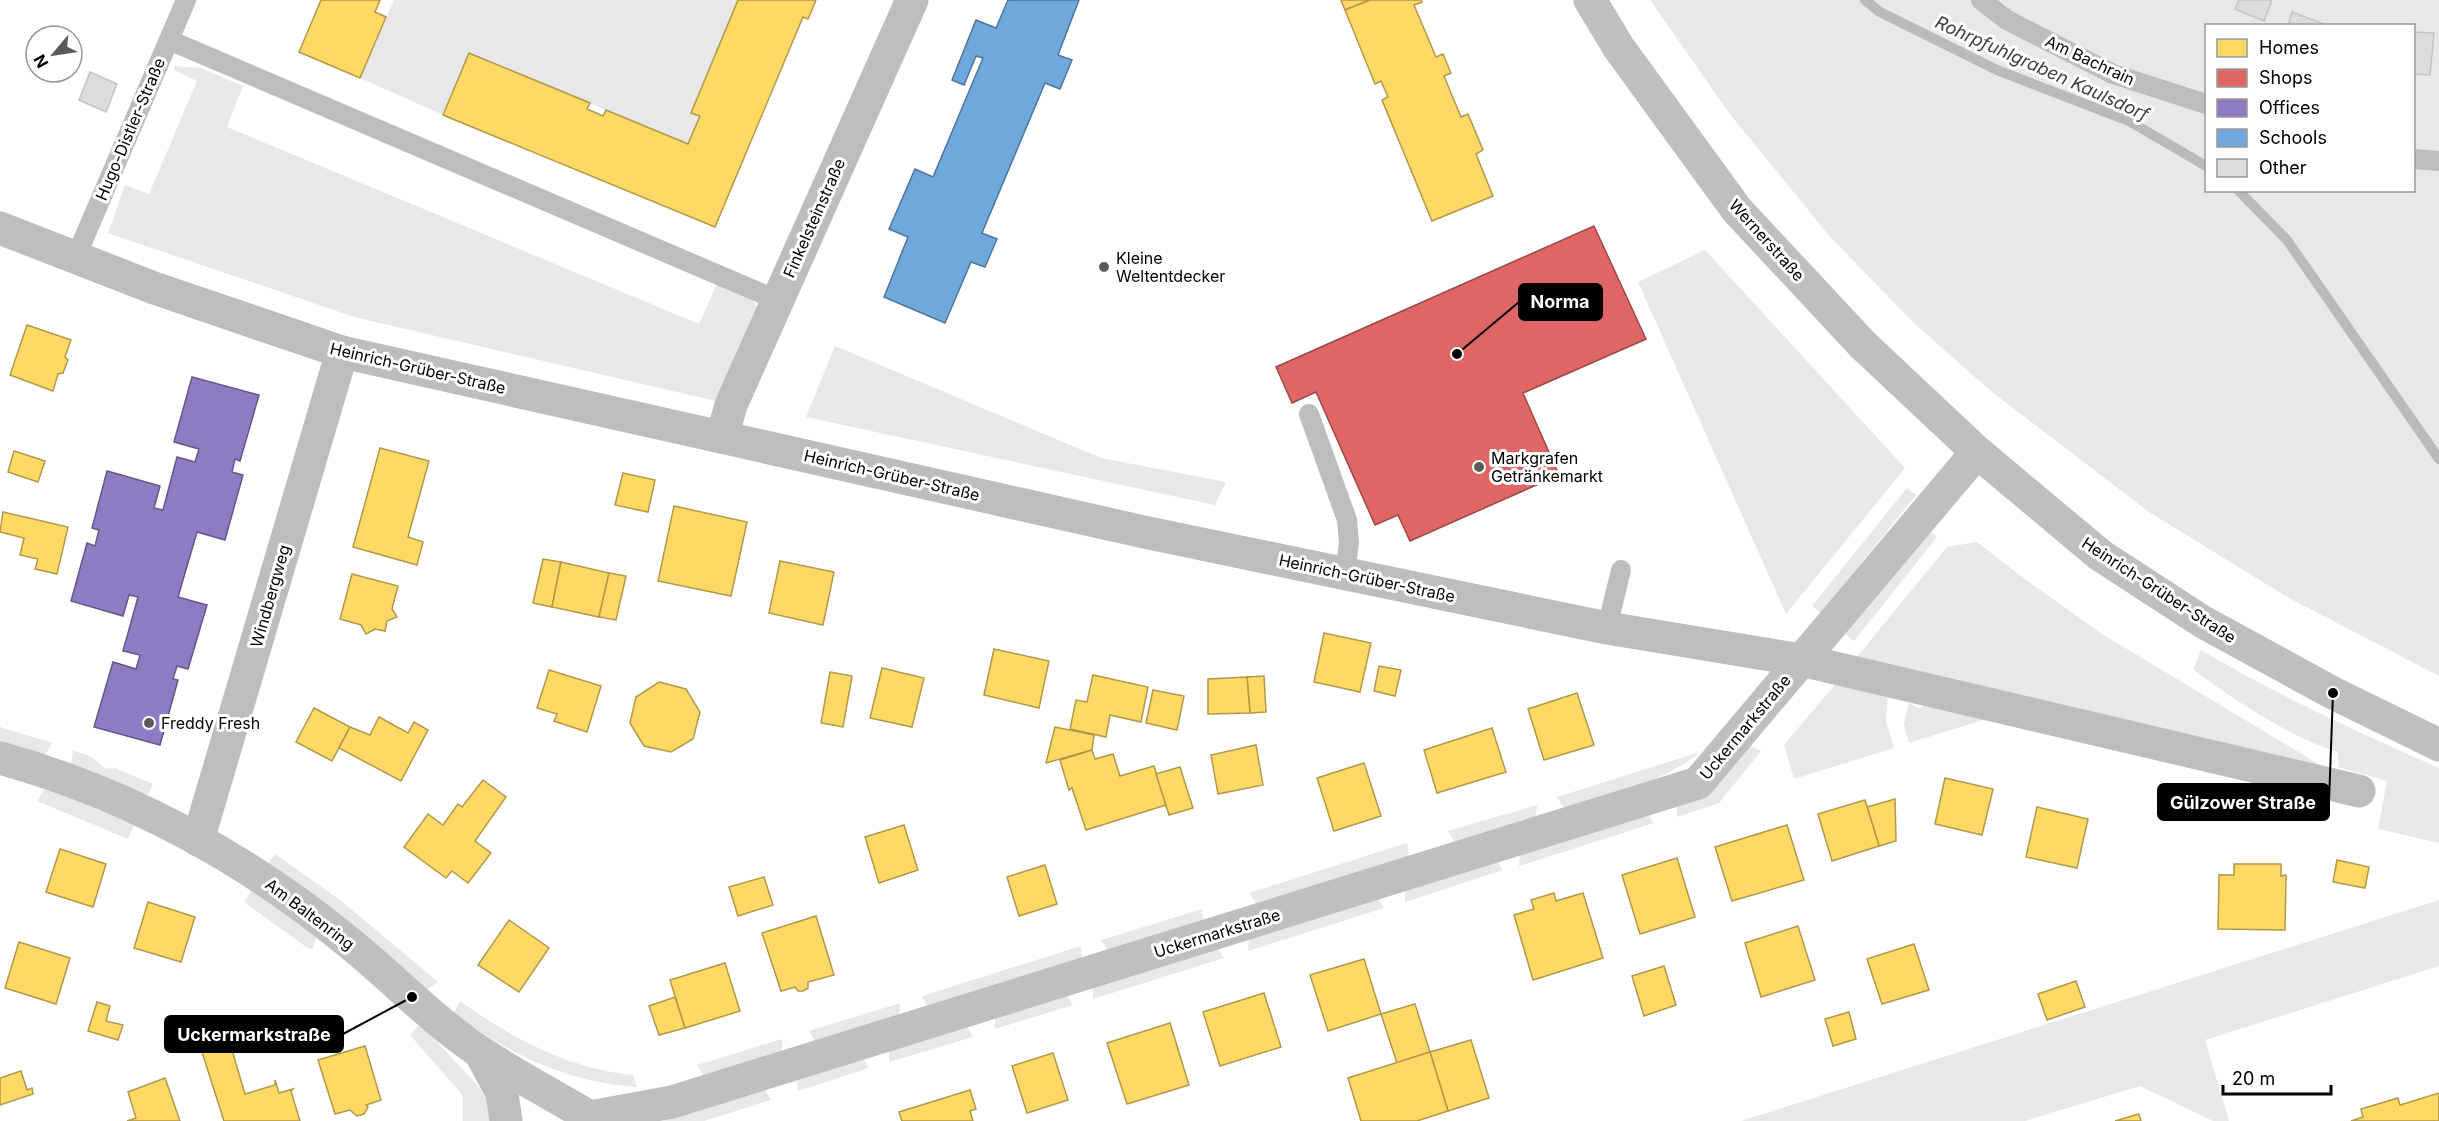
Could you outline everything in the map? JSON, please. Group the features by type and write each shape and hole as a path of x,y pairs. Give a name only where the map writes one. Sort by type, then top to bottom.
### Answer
{"street":[{"name":"Finkelsteinstraße","path":"722,437 731,405 912,0"},
{"name":"Wernerstraße","path":"1590,0 1619,48 1737,210 1863,345 1977,452"},
{"name":"Heinrich-Grüber-Straße","path":"0,228 162,291 342,352 1144,532 1607,628 1801,660 2359,791"},
{"name":"Windbergweg","path":"198,840 342,352"},
{"path":"1801,660 1977,452"},
{"name":"Heinrich-Grüber-Straße","path":"1977,452 2100,555 2203,622 2332,693 2439,745"},
{"name":"Uckermarkstraße","path":"588,1120 672,1102 1698,783 1801,660"},
{"name":"Am Baltenring","path":"0,758 36,768 83,786 198,840 253,871 299,903 348,942 449,1029 480,1052 588,1120"},
{"path":"480,1052 502,1093 506,1121"}],"lane":[{"name":"Hugo-Distler-Straße","path":"75,259 186,0"},
{"name":"Am Bachrain","path":"1981,0 2007,20 2114,74 2205,104"},
{"path":"169,40 777,300"},
{"path":"2415,159 2439,161"},
{"path":"1309,414 1347,520 1349,542 1345,574"},
{"path":"1607,628 1622,570"}],"shaded area":[{"path":"394,0 740,0 691,112 700,116 688,144 469,53 443,115 360,78"},
{"path":"1650,0 2439,0 2439,676 2289,598 2149,512 1992,392 1915,324 1831,238 1729,113"},
{"path":"174,66 201,68 243,86 227,127 699,324 717,284 751,297 760,311 720,402 354,317 108,233 125,185 149,194 197,81 174,70"},
{"path":"1705,250 1905,468 1786,614 1638,282"},
{"path":"835,346 1101,458 1226,482 1215,505 806,417"},
{"path":"1907,488 1916,495 1821,613 1812,606"},
{"path":"1928,530 1937,537 1854,641 1845,634"},
{"path":"1977,542 2102,634 2320,765 1856,658 1947,547"},
{"path":"2201,650 2289,698 2439,768 2439,843 2378,829 2387,781 2338,767 2338,752 2282,728 2225,692 2193,669"},
{"path":"1838,681 1888,693 1886,722 1894,748 1794,779 1784,745"},
{"path":"1909,702 1918,709 1925,705 1996,716 1909,743 1904,725"},
{"path":"0,727 53,743 44,756 0,742"},
{"path":"1751,746 1761,751 1719,803 1677,817 1677,803"},
{"path":"73,750 92,758 104,768 115,768 153,784 146,798 71,766"},
{"path":"1700,752 1669,772 1617,792 1564,808 1557,797"},
{"path":"45,788 134,825 128,839 37,801"},
{"path":"1537,805 1536,817 1455,842 1448,831"},
{"path":"1647,814 1654,823 1519,866 1520,853"},
{"path":"1407,843 1409,857 1256,903 1249,893"},
{"path":"275,854 340,900 438,982 425,991 267,866"},
{"path":"1496,860 1503,870 1405,902 1405,889"},
{"path":"252,890 317,934 313,948 309,949 244,902"},
{"path":"1378,898 1384,908 1248,951 1249,937"},
{"path":"2439,900 2439,966 2205,1040 2229,1121 2213,1121 2140,1086 2025,1121 1741,1121"},
{"path":"1202,909 1203,922 1108,951 1101,940"},
{"path":"1081,946 1082,959 928,1007 922,996"},
{"path":"1217,947 1224,958 1093,999 1093,987"},
{"path":"1066,994 1073,1005 995,1029 995,1017"},
{"path":"460,1001 500,1028 542,1050 586,1066 633,1075 637,1087 611,1084 563,1073 518,1054 453,1014"},
{"path":"900,1003 899,1015 815,1042 809,1031"},
{"path":"420,1024 479,1087 490,1105 492,1121 463,1121 463,1097 460,1092 410,1035"},
{"path":"967,1026 973,1037 889,1062 889,1049"},
{"path":"782,1039 782,1052 703,1075 697,1065"},
{"path":"862,1057 869,1068 798,1091 797,1078"},
{"path":"764,1088 771,1100 704,1121 662,1121"}],"building: Homes":[{"path":"321,0 380,0 375,12 386,17 360,78 299,52"},
{"path":"738,0 816,0 808,19 803,17 715,227 443,115 469,53 590,103 587,109 603,116 606,110 688,144 700,116 691,113"},
{"path":"1341,0 1370,0 1345,10"},
{"path":"1370,0 1421,0 1422,2 1414,5 1436,57 1443,54 1451,73 1444,76 1461,117 1468,114 1483,150 1476,154 1493,196 1432,221 1382,100 1388,97 1381,81 1375,84 1345,10"},
{"path":"27,325 71,340 65,357 68,360 63,373 58,374 53,391 10,375"},
{"path":"380,448 429,461 408,537 423,542 417,565 353,547"},
{"path":"14,451 45,461 38,482 8,472"},
{"path":"623,473 655,480 648,512 615,505"},
{"path":"674,506 747,522 731,596 658,581"},
{"path":"3,512 68,527 57,574 35,569 38,559 20,555 24,538 0,532"},
{"path":"543,559 561,562 552,607 533,603"},
{"path":"780,561 834,572 823,625 769,613"},
{"path":"561,562 609,573 599,617 552,607"},
{"path":"609,573 626,576 616,620 599,617"},
{"path":"352,574 398,586 392,609 397,617 387,621 385,631 375,629 366,634 361,625 340,619"},
{"path":"1324,633 1371,643 1360,692 1314,682"},
{"path":"994,649 1049,661 1039,708 984,695"},
{"path":"1379,666 1401,670 1395,696 1374,691"},
{"path":"882,668 924,678 912,727 870,718"},
{"path":"549,670 601,686 587,732 554,721 557,714 537,708"},
{"path":"830,672 852,676 843,727 821,723"},
{"path":"1093,675 1148,687 1141,722 1110,715 1106,737 1070,729 1076,700 1087,702"},
{"path":"1264,676 1266,712 1250,713 1247,677"},
{"path":"1247,677 1250,713 1208,714 1208,679"},
{"path":"659,682 686,689 700,712 693,739 671,752 644,746 630,723 636,697"},
{"path":"1153,690 1184,696 1177,730 1146,723"},
{"path":"1577,693 1594,745 1544,760 1528,709"},
{"path":"314,708 350,727 332,761 296,742"},
{"path":"379,717 408,733 414,722 428,730 401,781 339,748 350,727 370,735"},
{"path":"1055,727 1094,735 1092,750 1046,763"},
{"path":"1492,728 1506,772 1437,793 1424,750"},
{"path":"1256,745 1263,785 1218,794 1211,755"},
{"path":"1092,750 1095,759 1113,754 1120,776 1154,766 1166,805 1086,830 1072,788 1069,790 1060,760"},
{"path":"1364,763 1381,816 1334,831 1317,778"},
{"path":"1180,767 1193,808 1169,815 1156,774"},
{"path":"1945,778 1993,789 1982,835 1935,824"},
{"path":"483,780 506,797 475,841 491,853 468,883 452,871 446,878 404,847 428,814 443,825 458,804 462,807"},
{"path":"1895,799 1896,841 1879,846 1867,807"},
{"path":"1865,800 1879,846 1832,861 1818,814"},
{"path":"2037,807 2088,819 2077,868 2026,857"},
{"path":"904,825 918,870 879,883 865,837"},
{"path":"1787,825 1804,880 1732,901 1715,847"},
{"path":"60,849 106,864 93,907 46,892"},
{"path":"1677,858 1695,917 1640,934 1622,875"},
{"path":"2337,860 2369,867 2365,888 2333,882"},
{"path":"2234,864 2281,864 2281,876 2286,875 2285,930 2218,929 2219,875 2234,875"},
{"path":"1045,865 1057,904 1019,916 1007,877"},
{"path":"764,877 773,905 738,916 729,887"},
{"path":"1554,893 1556,901 1583,893 1603,958 1533,980 1514,915 1534,909 1531,900"},
{"path":"148,902 195,917 181,962 134,948"},
{"path":"816,916 834,975 808,982 808,988 803,991 798,991 795,987 781,991 762,933"},
{"path":"509,920 549,948 519,992 478,965"},
{"path":"1798,926 1815,980 1761,997 1745,943"},
{"path":"19,942 70,958 56,1004 5,988"},
{"path":"1914,944 1929,990 1882,1004 1867,959"},
{"path":"1364,959 1381,1014 1328,1031 1310,975"},
{"path":"725,963 740,1011 685,1028 670,980"},
{"path":"1664,966 1676,1005 1644,1016 1632,976"},
{"path":"2076,981 2085,1007 2047,1020 2038,994"},
{"path":"1264,993 1281,1047 1220,1066 1203,1012"},
{"path":"675,997 685,1028 659,1035 649,1006"},
{"path":"97,1002 110,1006 106,1021 123,1025 118,1040 88,1031"},
{"path":"1415,1004 1430,1052 1397,1063 1381,1014"},
{"path":"1849,1012 1856,1039 1833,1046 1825,1019"},
{"path":"1170,1023 1189,1085 1127,1104 1107,1043"},
{"path":"229,1040 245,1094 275,1085 275,1080 279,1093 293,1089 291,1091 300,1121 224,1121 201,1049"},
{"path":"1471,1040 1489,1098 1448,1111 1430,1052"},
{"path":"365,1046 381,1100 366,1105 368,1107 364,1114 357,1116 350,1110 335,1114 318,1060"},
{"path":"1430,1052 1448,1111 1417,1121 1361,1121 1348,1078"},
{"path":"1053,1053 1068,1100 1027,1113 1012,1066"},
{"path":"21,1071 27,1090 32,1088 33,1094 0,1105 0,1078"},
{"path":"165,1078 180,1121 127,1121 136,1118 128,1092"},
{"path":"970,1090 976,1109 970,1111 973,1121 902,1121 899,1112"},
{"path":"2439,1093 2439,1121 2351,1121 2363,1117 2361,1109 2398,1098 2400,1105"},
{"path":"2139,1114 2141,1121 2115,1121"}],"building: Shops":[{"path":"1594,226 1646,339 1523,393 1559,475 1410,541 1398,515 1375,525 1316,392 1292,403 1276,367"}],"building: Offices":[{"path":"192,377 259,395 240,461 235,459 232,472 243,475 225,540 197,532 178,597 207,605 188,669 177,666 173,679 178,680 160,745 94,727 113,662 136,669 140,655 123,651 138,597 129,595 123,616 71,601 87,543 95,546 99,530 92,528 107,471 160,486 154,508 163,510 177,457 195,462 199,449 174,442"}],"building: Schools":[{"path":"1008,0 1079,0 1058,55 1072,60 1060,89 1045,83 982,233 997,239 985,267 971,262 945,323 884,297 908,237 889,229 915,169 933,177 983,58 976,56 964,85 952,80 976,20 996,28"}],"building: Other":[{"path":"2239,0 2272,0 2264,21 2235,9"},
{"path":"2292,12 2324,24 2289,24"},
{"path":"2415,32 2434,33 2430,75 2415,74"},
{"path":"90,72 117,84 106,112 79,100"}],"waterway":[{"name":"Rohrpfuhlgraben Kaulsdorf","path":"1865,0 1880,12 1997,70 2129,121 2205,165"},
{"name":"Rohrpfuhlgraben Kaulsdorf","path":"2240,192 2287,240 2439,459"}],"place":[{"name":"Kleine Weltentdecker","path":"1104,267"},
{"name":"Norma","path":"1457,354"},
{"name":"Markgrafen Getränkemarkt","path":"1479,467"},
{"name":"Gülzower Straße","path":"2333,693"},
{"name":"Freddy Fresh","path":"149,723"},
{"name":"Uckermarkstraße","path":"412,997"}]}
